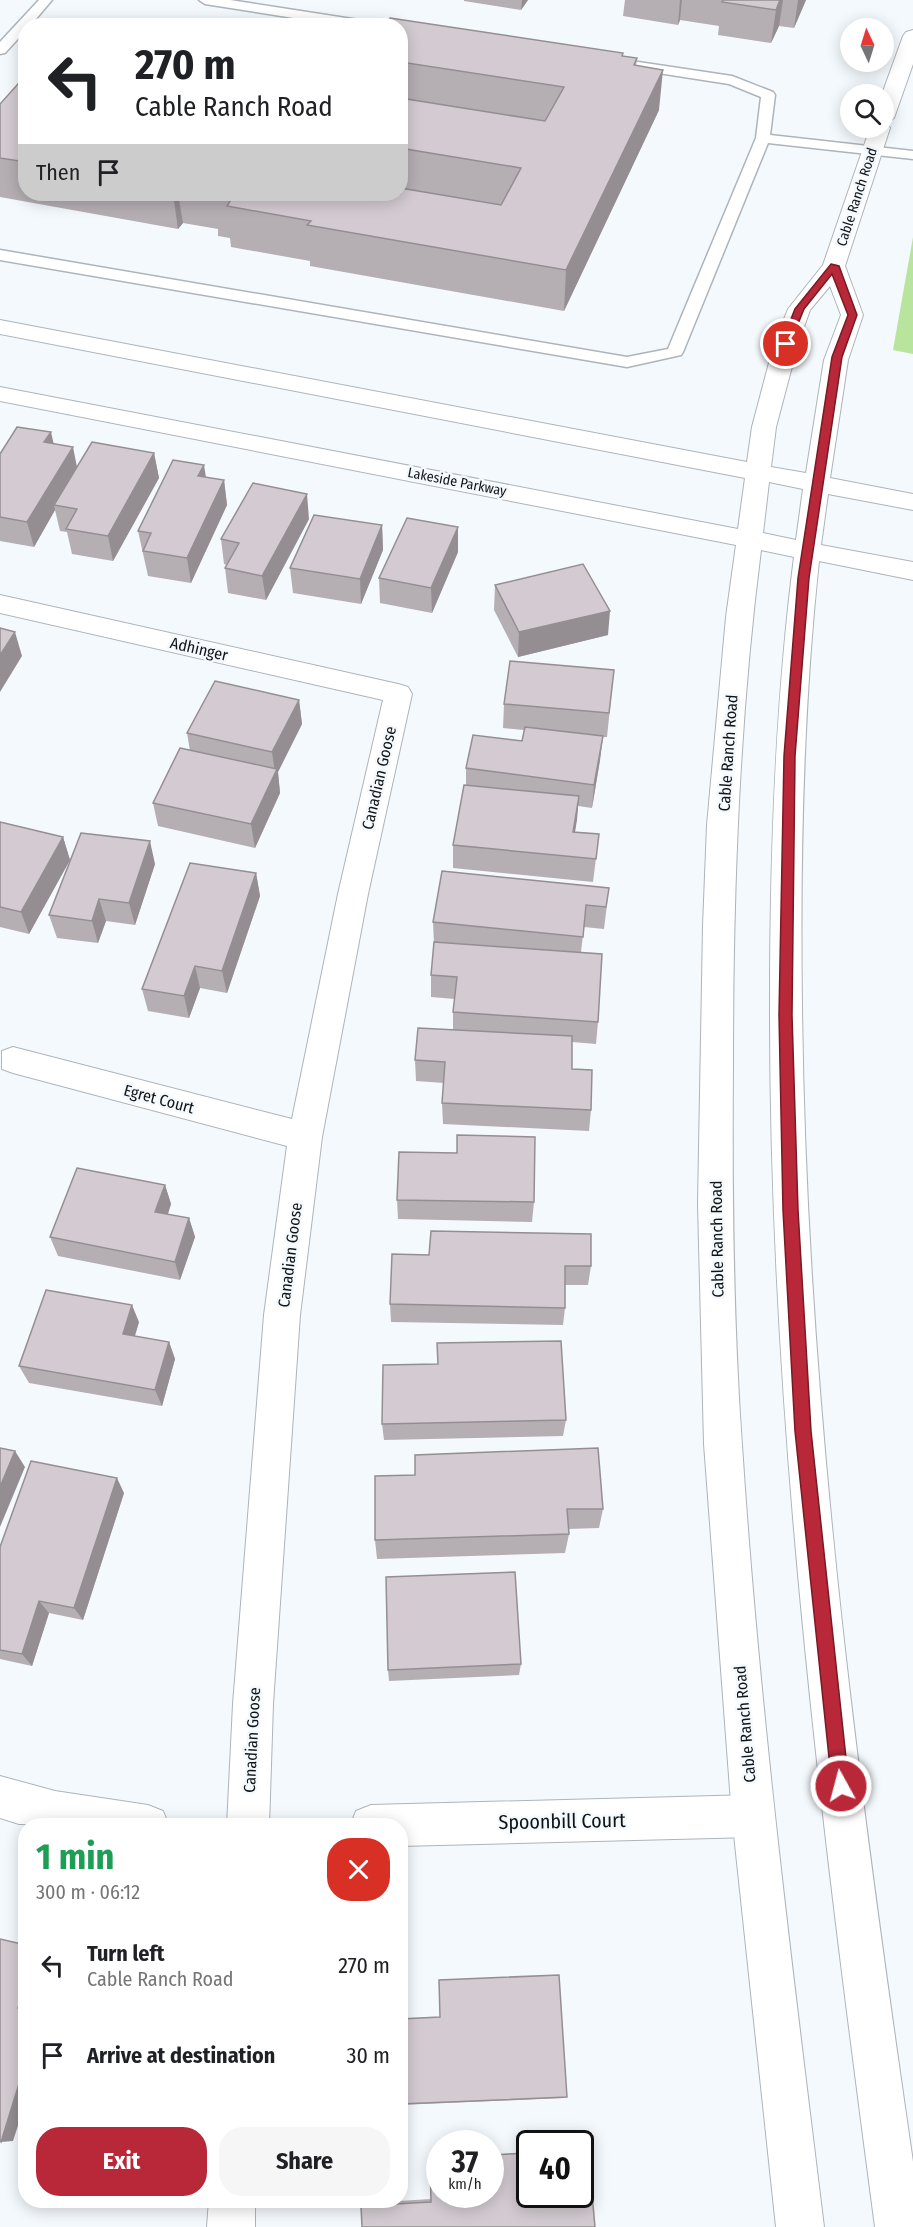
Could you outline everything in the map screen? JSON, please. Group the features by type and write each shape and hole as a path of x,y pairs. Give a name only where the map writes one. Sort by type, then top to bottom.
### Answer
{"street":[{"path":"894,90 913,36"},
{"name":"Cable Ranch Road","path":"800,2227 753,1816 723,1444 715,1127 722,825 738,628 748,538 775,382 799,309 834,266 877,138"},
{"name":"Cable Ranch Road","path":"834,266 852,315 837,357 807,550 798,633 791,733 786,893 787,1112 803,1431 825,1656 858,1932 899,2227"},
{"path":"0,327 913,502"},
{"name":"Lakeside Parkway","path":"0,394 913,571"},
{"name":"Adhinger","path":"0,604 398,694"},
{"name":"Canadian Goose","path":"248,1818 254,1693 282,1315 305,1137 353,894 398,694"},
{"name":"Egret Court","path":"13,1060 305,1137"},
{"path":"0,1797 33,1808 79,1818"},
{"name":"Spoonbill Court","path":"408,1825 753,1816"},
{"path":"231,2227 232,2208"}],"lane":[{"path":"29,18 46,0"},
{"path":"205,0 321,18"},
{"path":"0,50 18,30"},
{"path":"0,255 627,362 675,352 763,138 768,95 732,80 590,59"},
{"path":"763,138 913,155"}],"green space":[{"path":"913,237 913,354 893,350"}],"building":[{"path":"723,0 780,0 776,10 722,2"},
{"path":"408,21 623,53 622,56 637,58 634,65 663,70 566,270 307,225 311,221 227,206 230,201 408,201 408,189 501,205 521,168 408,149 408,99 545,121 564,87 408,63"},
{"path":"18,84 18,161 0,158 0,104"},
{"path":"17,427 51,432 44,442 73,447 27,522 0,517 0,454"},
{"path":"92,442 154,453 108,536 66,529 77,509 54,505"},
{"path":"173,460 204,465 198,476 224,480 187,558 143,551 151,533 138,531"},
{"path":"253,483 307,494 262,576 225,568 239,543 221,539"},
{"path":"314,515 382,525 360,579 290,568"},
{"path":"407,518 458,527 431,588 379,578"},
{"path":"583,564 610,611 519,632 495,585"},
{"path":"0,628 15,632 0,655"},
{"path":"510,661 614,670 609,713 504,704"},
{"path":"215,681 299,700 272,752 187,733"},
{"path":"525,727 603,736 594,785 466,768 473,735 522,741"},
{"path":"180,748 277,769 251,824 153,803"},
{"path":"464,785 579,796 573,832 599,834 596,859 453,845"},
{"path":"0,822 63,837 21,912 0,907"},
{"path":"81,833 150,841 129,903 99,899 92,921 49,915"},
{"path":"190,863 256,873 222,971 195,966 184,996 142,989"},
{"path":"442,871 609,888 606,907 586,905 583,937 433,922"},
{"path":"434,942 602,954 598,1022 453,1012 457,977 431,975"},
{"path":"418,1028 572,1036 572,1069 592,1070 591,1110 442,1103 445,1062 415,1060"},
{"path":"457,1135 535,1137 534,1202 397,1200 399,1152 457,1153"},
{"path":"77,1168 165,1185 155,1212 189,1218 175,1262 50,1237"},
{"path":"431,1231 591,1234 591,1266 565,1266 565,1308 390,1304 392,1254 429,1255"},
{"path":"46,1290 132,1305 123,1334 169,1342 155,1390 19,1366"},
{"path":"561,1341 566,1420 382,1424 383,1365 438,1364 437,1343"},
{"path":"0,1448 15,1451 0,1487"},
{"path":"598,1448 603,1509 567,1509 569,1534 375,1540 375,1476 415,1475 415,1455"},
{"path":"31,1461 117,1478 74,1608 39,1601 22,1654 0,1650 0,1547"},
{"path":"515,1572 521,1664 388,1670 386,1577"},
{"path":"0,1939 18,1943 18,2087 0,2141"},
{"path":"559,1975 567,2097 408,2104 408,2019 440,2017 439,1980"},
{"path":"504,2154 516,2154 516,2208 593,2208 595,2227 362,2227 361,2208 408,2208 408,2203 426,2202 426,2208 504,2208"}],"route":[{"path":"786,344 799,309 834,266 852,315 837,357 803,578 790,756 786,1015 790,1210 803,1431 825,1656 841,1786"}]}
